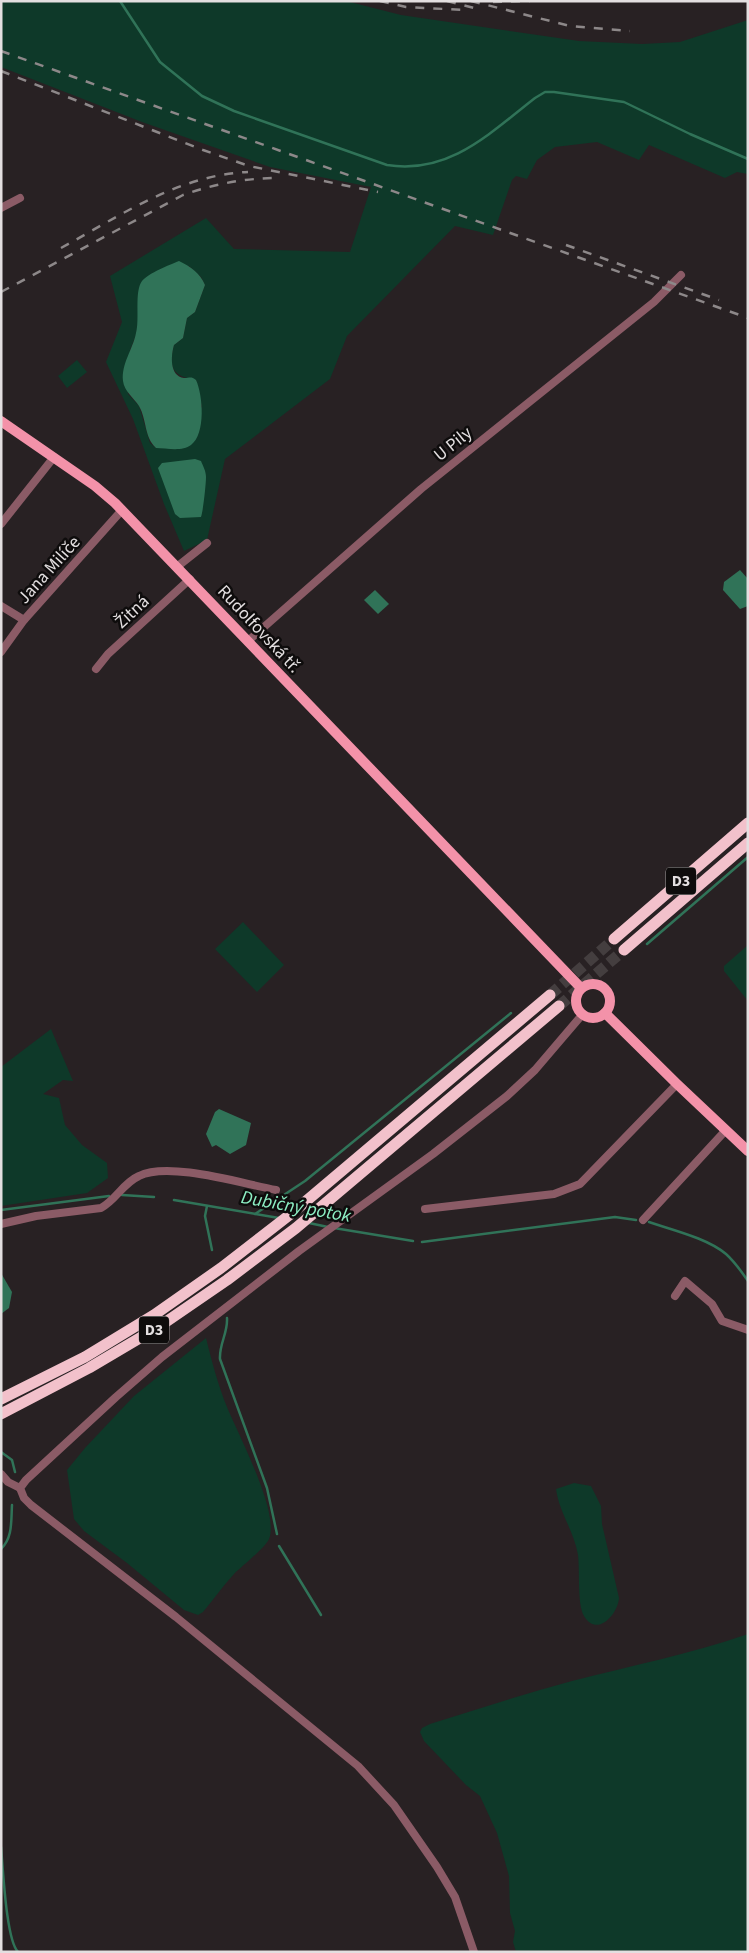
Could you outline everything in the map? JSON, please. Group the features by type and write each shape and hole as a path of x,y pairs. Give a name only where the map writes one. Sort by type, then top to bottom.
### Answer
{"highway":[{"name":"D3","path":"614,939 748,823"},
{"name":"D3","path":"624,950 748,844"},
{"name":"D3","path":"1,1399 85,1357 154,1315 277,1225 550,994"},
{"name":"D3","path":"1,1414 89,1368 160,1326 226,1280 296,1228 559,1006"}],"main road":[{"name":"Rudolfovská tř.","path":"1,421 95,486 122,510 178,566 581,988"},
{"path":"592,984 603,987 607,991 610,1002 605,1013 596,1018 582,1015 576,1005 576,999 581,988 592,984"},
{"path":"605,1013 748,1151"}],"street":[{"path":"1,208 20,198"},
{"name":"U Pily","path":"248,641 387,517 654,302 681,275"},
{"path":"1,524 54,457"},
{"name":"Jana Milíče","path":"1,652 24,620 122,510"},
{"path":"178,566 207,543"},
{"name":"Žitná","path":"96,669 108,654 190,579"},
{"path":"1,606 24,620"},
{"path":"20,1488 26,1480 162,1357 341,1220 433,1154 507,1096 535,1070 582,1015"},
{"path":"425,1209 554,1194 580,1184 677,1084"},
{"path":"644,1220 726,1130"},
{"path":"1,1224 36,1216 102,1208 109,1204 122,1188 139,1176 157,1171 194,1173 276,1190"},
{"path":"674,1296 685,1281 712,1304 722,1321 748,1330"},
{"path":"1,1474 8,1482 20,1488 24,1498 31,1505 176,1617 358,1766 394,1805 437,1867 455,1897 474,1952"}],"shaded area":[{"path":"1,1 346,1 401,15 579,41 642,44 680,42 748,20 748,174 737,172 725,178 649,145 639,160 597,142 555,147 537,160 527,179 516,176 512,180 493,235 455,226 347,336 330,379 225,459 207,540 184,551 164,504 133,419 106,362 122,322 110,276 206,218 234,249 350,252 371,187 270,167 142,122 1,67","holes":["189,266 201,277 205,285 195,312 187,318 183,338 174,345 172,365 177,373 196,380 202,407 156,448 150,443 139,406 128,394 130,350 136,335 139,318 139,288"]},
{"path":"179,261 195,271 205,285 195,312 187,318 183,338 174,345 172,354 173,369 176,373 184,378 196,380 200,395 201,424 196,440 191,445 179,449 156,448 149,439 139,406 125,388 123,375 125,363 136,333 138,292 142,281 149,275"},
{"path":"77,360 87,372 67,388 58,376"},
{"path":"195,459 201,461 206,475 202,514 201,517 180,518 175,514 158,468 162,463"},
{"path":"740,570 748,579 748,606 740,609 723,590 724,582"},
{"path":"375,590 389,604 378,614 364,600"},
{"path":"243,922 284,965 257,992 215,949"},
{"path":"748,945 748,1001 724,971 724,966"},
{"path":"51,1029 73,1081 63,1080 43,1094 59,1098 65,1125 82,1145 107,1163 108,1178 87,1193 1,1206 1,1067"},
{"path":"219,1109 251,1123 246,1145 230,1154 216,1145 212,1147 206,1134 215,1112"},
{"path":"1,1273 12,1292 9,1308 1,1314"},
{"path":"206,1338 224,1399 263,1493 269,1511 271,1527 267,1542 234,1574 203,1612 198,1615 184,1610 127,1563 84,1531 74,1519 67,1470 134,1396"},
{"path":"574,1483 591,1486 601,1506 602,1524 619,1598 611,1617 601,1624 595,1625 589,1622 582,1611 578,1555 560,1506 556,1489"},
{"path":"748,1634 748,1952 516,1952 513,1942 515,1931 510,1913 509,1876 497,1833 480,1796 466,1785 424,1741 420,1732 422,1728 536,1691 682,1654"}],"waterway":[{"path":"120,1 160,62 202,96 234,111 387,165 409,166 430,164 449,157 485,137 545,92 624,102 690,134 748,159"},
{"path":"647,944 748,857"},
{"path":"255,1214 305,1181 511,1013"},
{"name":"Dubičný potok","path":"122,1195 154,1197"},
{"name":"Dubičný potok","path":"1,1210 109,1196"},
{"name":"Dubičný potok","path":"174,1200 279,1218"},
{"path":"207,1206 205,1216 212,1250"},
{"name":"Dubičný potok","path":"422,1242 615,1217 636,1220"},
{"name":"Dubičný potok","path":"649,1222 689,1235 718,1248 732,1260 748,1281"},
{"name":"Dubičný potok","path":"309,1223 328,1227"},
{"name":"Dubičný potok","path":"334,1228 413,1241"},
{"path":"227,1318 220,1359 267,1488 277,1534"},
{"path":"1,1452 12,1460 15,1472"},
{"path":"1,1549 8,1540 12,1505"},
{"path":"279,1546 321,1615"},
{"path":"1,1847 8,1919 14,1945 18,1952"}],"tunnel":[{"path":"550,995 614,939"},
{"path":"559,1006 624,950"}],"railway":[{"path":"380,1 406,7 464,10"},
{"path":"447,1 478,9"},
{"path":"471,1 570,26 630,31"},
{"path":"493,2 530,1"},
{"path":"1,51 748,318"},
{"path":"1,71 203,150 249,166 378,192"},
{"path":"61,248 150,199 174,189 222,175 248,172"},
{"path":"1,292 183,195 230,182 279,178"},
{"path":"566,245 719,300"}]}
